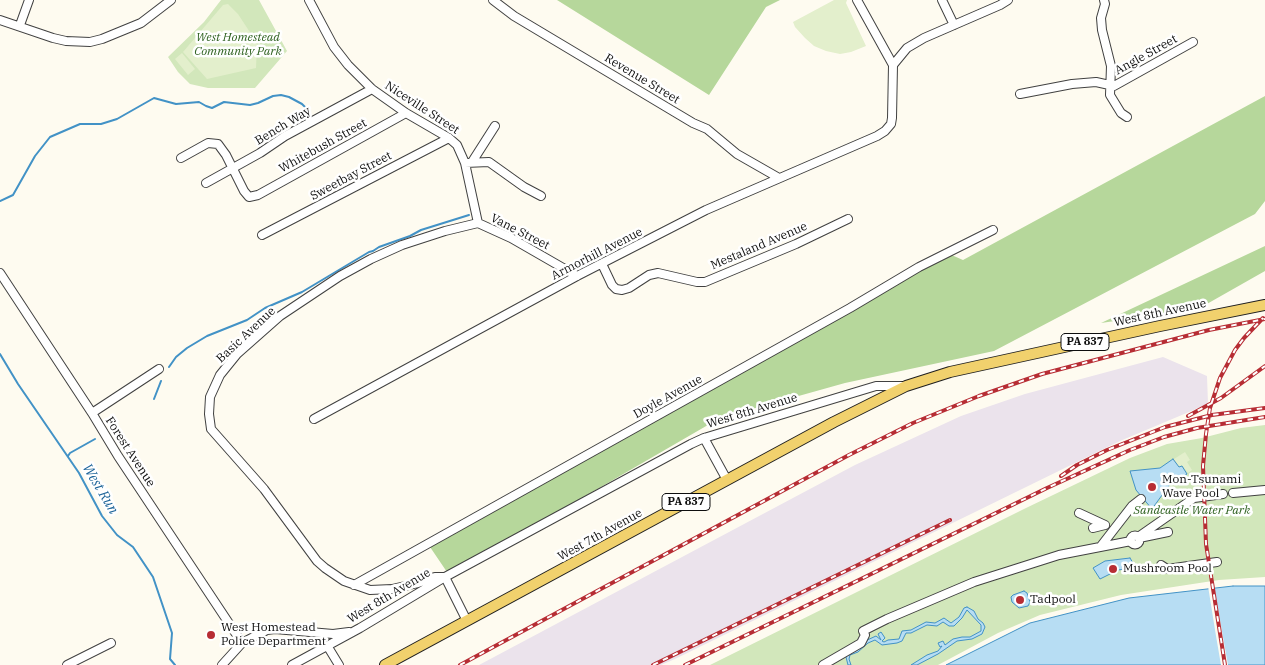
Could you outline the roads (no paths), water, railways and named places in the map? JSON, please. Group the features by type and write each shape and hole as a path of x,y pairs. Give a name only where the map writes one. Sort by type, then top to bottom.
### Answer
{"main road":[{"name":"West 8th Avenue","path":"906,386 950,372 1265,305"},
{"name":"West 7th Avenue","path":"385,665 842,417 906,386"}],"street":[{"path":"20,25 29,0"},
{"path":"0,20 66,41 90,42 141,23 171,0"},
{"name":"Niceville Street","path":"309,0 334,47 348,65 372,89 406,113 449,138 457,145 469,162"},
{"name":"Revenue Street","path":"493,0 514,16 707,130 737,154 779,178"},
{"path":"857,0 893,65 907,48 1008,0"},
{"path":"942,0 954,25"},
{"path":"1104,0 1105,4 1101,18 1102,30 1110,60 1110,86"},
{"name":"Angle Street","path":"1020,94 1072,84 1096,82 1114,86 1193,42"},
{"name":"Armorhill Avenue","path":"314,420 577,276 706,210 877,136 891,124 893,65"},
{"name":"Angle Street","path":"1110,86 1110,94 1121,113 1127,117"},
{"name":"Bench Way","path":"206,183 285,136 372,89"},
{"name":"Whitebush Street","path":"232,169 249,197 258,195 406,113"},
{"path":"478,223 469,162 495,126"},
{"name":"Sweetbay Street","path":"262,235 449,138"},
{"path":"181,158 208,142 218,144 226,155 232,169"},
{"path":"469,162 489,162 541,196"},
{"name":"Mestaland Avenue","path":"602,264 612,285 616,289 628,288 649,275 658,273 697,282 705,282 796,244 848,219"},
{"name":"Vane Street","path":"478,223 511,238 577,276"},
{"name":"Basic Avenue","path":"445,577 435,577 392,589 370,590 338,577 317,561 264,488 228,450 211,428 210,397 220,375 237,354 280,316 340,276 402,245 478,223"},
{"name":"Doyle Avenue","path":"354,585 842,313 918,267 993,230"},
{"name":"Forest Avenue","path":"0,273 242,643"},
{"path":"92,413 159,369"},
{"name":"West 8th Avenue","path":"292,665 360,628 445,577 704,438 876,386 906,386"},
{"path":"704,438 727,480"},
{"path":"1233,493 1265,490"},
{"path":"1139,538 1194,498 1223,494"},
{"path":"1101,546 1132,506 1140,499"},
{"path":"1079,513 1114,530"},
{"path":"1093,528 1105,525"},
{"path":"1154,526 1159,534"},
{"path":"823,665 861,643 865,635 864,631 974,582 1081,549 1131,541 1133,536 1139,538 1168,532"},
{"path":"1161,565 1167,569 1217,562"},
{"path":"445,577 467,621"},
{"path":"222,665 242,643 267,630 333,634 360,628"},
{"path":"67,665 111,643"},
{"path":"328,646 339,665"}],"water":[{"name":"Mon-Tsunami Wave Pool","path":"1173,459 1179,467 1182,466 1187,474 1170,484 1152,509 1136,490 1130,471 1160,468"},
{"name":"Mushroom Pool","path":"1130,558 1133,563 1133,569 1130,572 1126,569 1118,570 1100,579 1093,568 1105,561"},
{"path":"1233,586 1265,586 1265,665 946,665 1030,623 1129,598"},
{"name":"Tadpool","path":"1024,591 1027,593 1030,602 1028,606 1019,608 1012,602 1011,597"},
{"path":"967,607 974,611 985,627 982,634 972,639 957,641 917,665 911,665 927,655 938,651 942,646 940,647 938,643 943,641 945,645 953,639 970,637 981,631 981,625 967,610 954,626 949,626 943,622 937,626 927,625 911,633 906,633 902,641 897,643 882,645 875,640 868,643 858,652 850,655 851,665 848,665 846,657 848,653 876,636 881,640 878,634 881,632 885,638 882,641 884,642 899,639 902,631 911,630 926,622 935,623 944,618 951,623"}],"waterway":[{"path":"0,201 13,195 35,156 50,137 80,124 101,124 117,119 154,98 176,104 199,102 212,108 224,102 250,105 273,96 281,95 302,104 310,112"},
{"path":"169,367 176,357 187,348 207,336 247,320 265,308 302,292 369,252 421,230 469,215"},
{"name":"West Run","path":"0,354 18,384 79,473 102,516 117,535 133,547 153,577 172,633 170,659 175,665"},
{"path":"154,399 161,381"},
{"path":"68,456 95,439"}],"railway":[{"path":"1225,665 1206,544 1203,466 1206,434 1210,408 1220,378 1235,350 1263,318"},
{"path":"460,665 849,455 913,423 979,396 1042,374 1209,330 1265,319"},
{"path":"1188,416 1221,398 1265,366"},
{"path":"1061,476 1077,465 1107,450 1165,427 1212,415 1265,408"},
{"path":"685,665 1047,488 1130,450 1164,437 1197,428 1265,417"},
{"path":"653,665 950,520"}],"place":[{"name":"Mon-Tsunami Wave Pool","path":"1152,487"},
{"name":"Mushroom Pool","path":"1113,569"},
{"name":"Tadpool","path":"1020,600"},
{"name":"West Homestead Police Department","path":"211,635"}],"park label":[{"name":"West Homestead Community Park","path":"238,45"},
{"name":"Sandcastle Water Park","path":"1192,511"}]}
